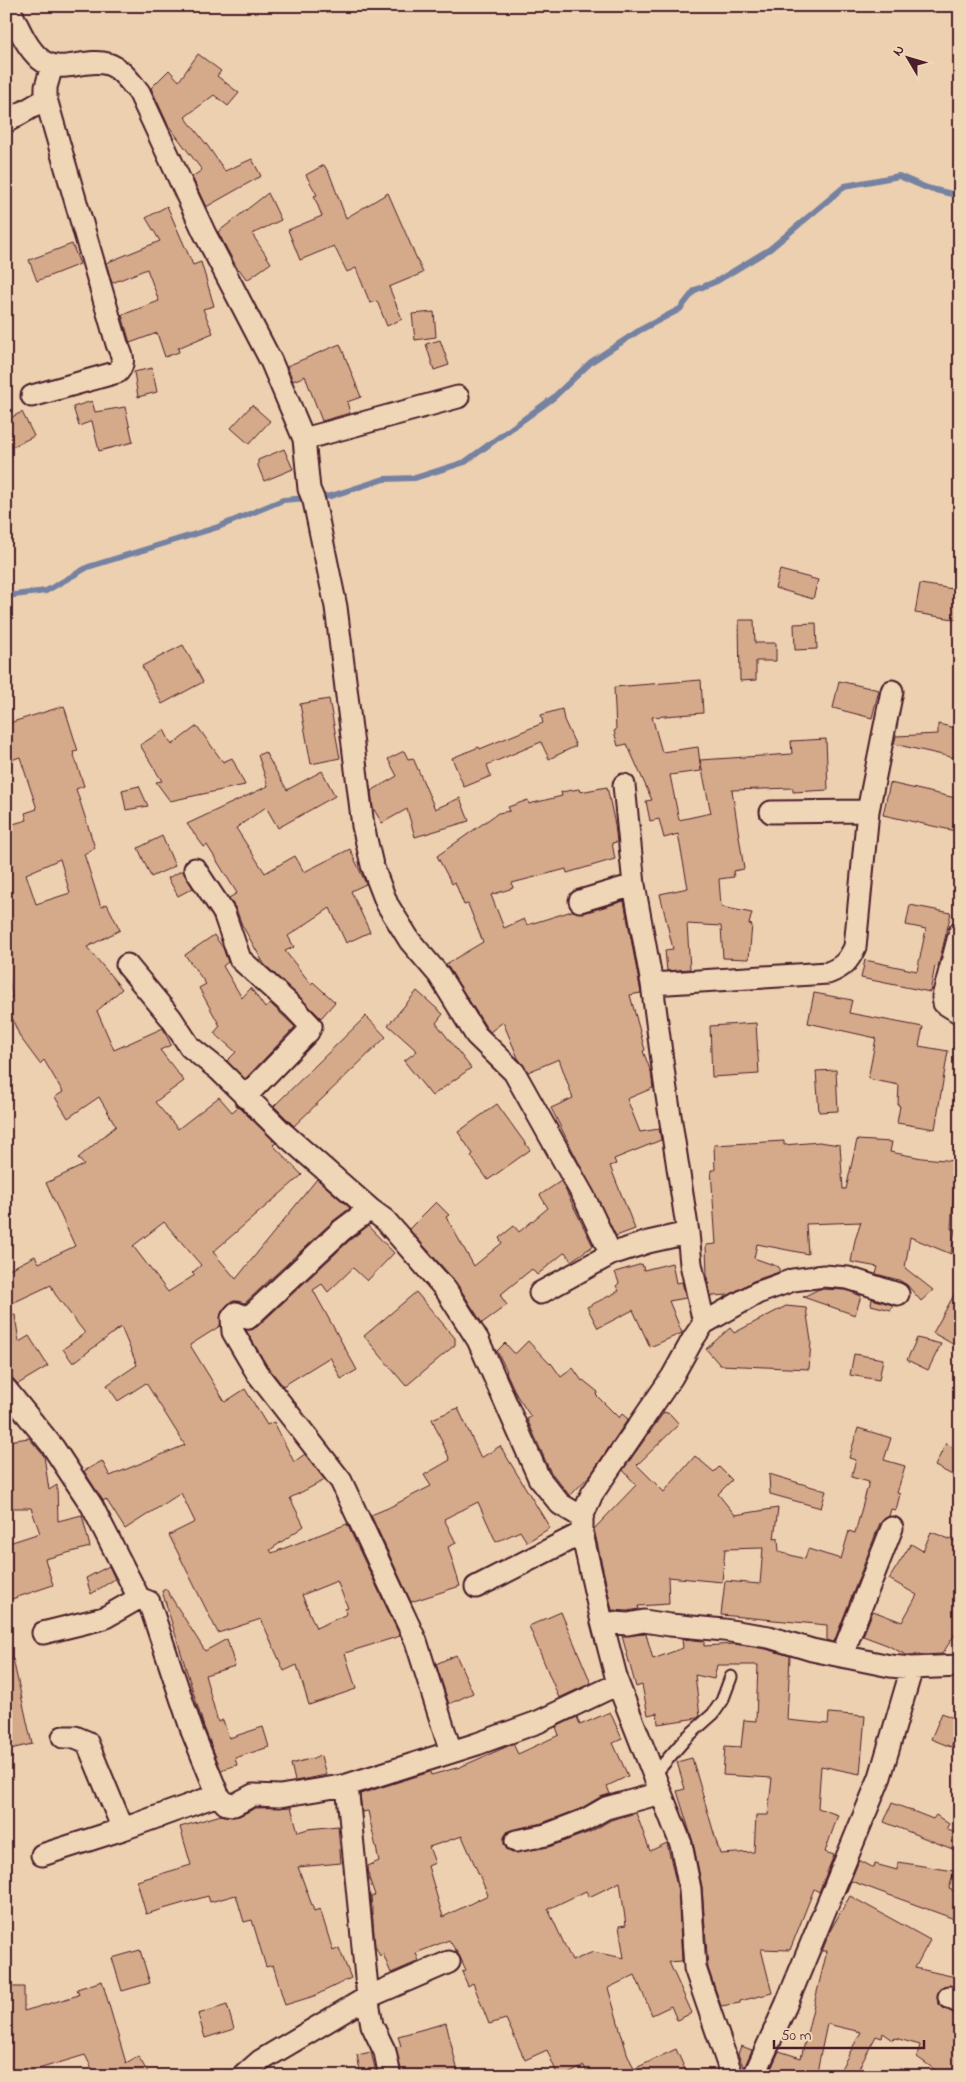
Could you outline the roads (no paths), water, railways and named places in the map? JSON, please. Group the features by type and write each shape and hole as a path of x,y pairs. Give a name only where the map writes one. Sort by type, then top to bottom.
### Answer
{"street":[{"path":"8,6 27,43 40,59 52,66 90,62 108,64 124,75 139,92 204,232 272,362 304,440 312,495 336,607 364,826 375,873 387,904 410,940 439,975 476,1035 514,1072 584,1197 611,1254"},
{"path":"32,396 118,372 123,361 46,99 46,87 52,66"},
{"path":"6,122 46,99"},
{"path":"304,440 458,397"},
{"path":"652,984 828,974 842,967 850,959 855,947 868,811 892,691"},
{"path":"624,785 634,885 652,984 691,1264 704,1323"},
{"path":"771,812 868,811"},
{"path":"195,869 224,913 240,959 294,1008 310,1026 308,1032 245,1097"},
{"path":"580,901 634,885"},
{"path":"960,932 943,996 944,1003 960,1013"},
{"path":"127,965 171,1018 190,1047 220,1070 245,1097 370,1209 385,1220 446,1290 478,1340 539,1478 560,1504 582,1525"},
{"path":"370,1209 342,1230 248,1318 236,1313 232,1318 232,1324 234,1332 256,1373 341,1481 416,1641 451,1752"},
{"path":"540,1293 611,1254 688,1232"},
{"path":"732,2076 695,1968 690,1889 681,1844 618,1684 602,1622 582,1525 592,1494 672,1377 692,1339 704,1323 757,1293 793,1280 824,1276 848,1278 898,1294"},
{"path":"6,1389 53,1447 92,1506 139,1598 149,1602 159,1627 183,1705 218,1795 226,1804 234,1805 253,1794 280,1796 347,1785 538,1722 618,1684"},
{"path":"476,1587 582,1525"},
{"path":"842,1655 892,1528"},
{"path":"43,1633 104,1618 139,1598"},
{"path":"602,1622 628,1624 644,1621 724,1630 769,1637 812,1650 912,1668 960,1666"},
{"path":"754,2076 786,2005 880,1777 912,1668"},
{"path":"63,1737 75,1737 87,1742 123,1830"},
{"path":"516,1841 546,1835 585,1820 658,1784"},
{"path":"347,1785 368,1998 372,2025 385,2052 390,2076"},
{"path":"42,1855 123,1830 218,1795"},
{"path":"242,2076 260,2061 368,1998 449,1962"}],"lane":[{"path":"658,1784 686,1739 713,1714 722,1701 731,1677"}],"waterway":[{"path":"6,596 46,591 88,567 218,527 283,500 331,496 384,479 415,478 465,462 553,398 591,362 640,330 680,309 695,290 717,281 770,249 845,186 899,176 927,188 960,196"}]}
